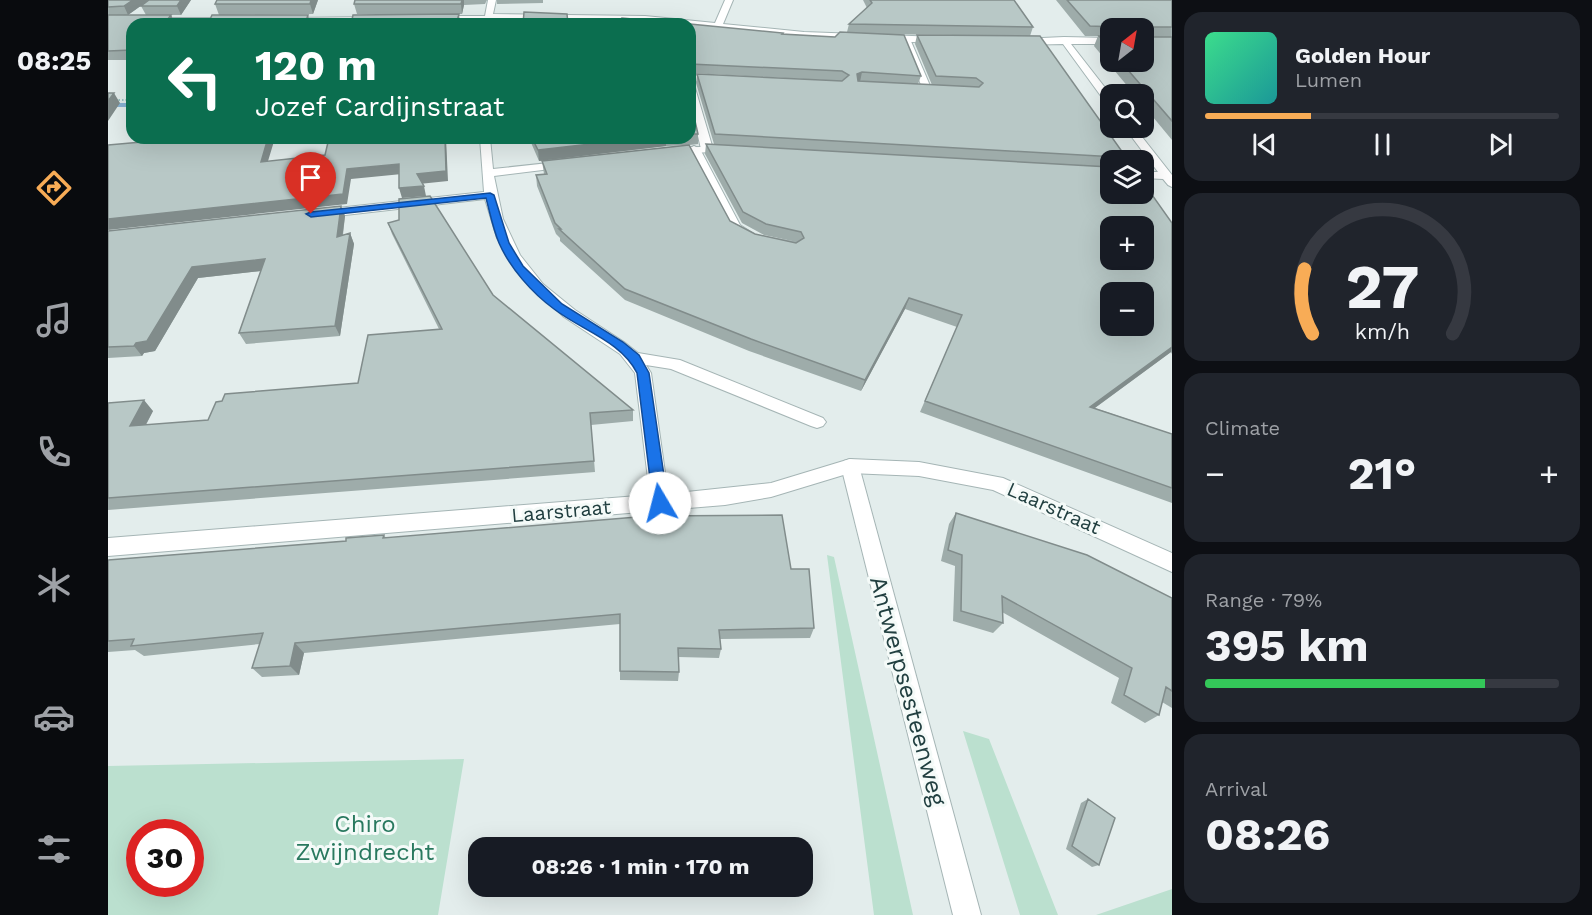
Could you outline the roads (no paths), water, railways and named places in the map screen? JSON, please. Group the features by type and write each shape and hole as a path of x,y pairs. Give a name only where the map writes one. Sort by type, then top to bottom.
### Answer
{"street":[{"path":"488,18 492,0"},
{"path":"718,25 729,0"},
{"path":"134,18 140,13"},
{"path":"108,20 126,20"},
{"path":"696,23 804,35 949,40"},
{"path":"906,39 927,91"},
{"path":"1064,40 1100,88"},
{"path":"1011,41 1100,41"},
{"path":"696,78 736,80"},
{"path":"916,90 961,93"},
{"path":"696,123 700,149 735,227 759,240"},
{"path":"1138,138 1169,179"},
{"path":"486,144 490,195 504,243 519,268 558,307 619,345 635,358 643,373 660,503"},
{"path":"654,153 700,149 745,150"},
{"path":"489,173 583,161"},
{"path":"1154,177 1169,179"},
{"path":"306,215 490,195"},
{"path":"635,358 674,364 817,422"},
{"name":"Laarstraat","path":"108,547 725,497 771,490 850,466 920,469 996,483 1126,540 1172,563"},
{"name":"Antwerpsesteenweg","path":"850,466 966,915"}],"waterway":[{"path":"108,105 126,105"}],"park label":[{"name":"Chiro Zwijndrecht","path":"365,838"}]}
